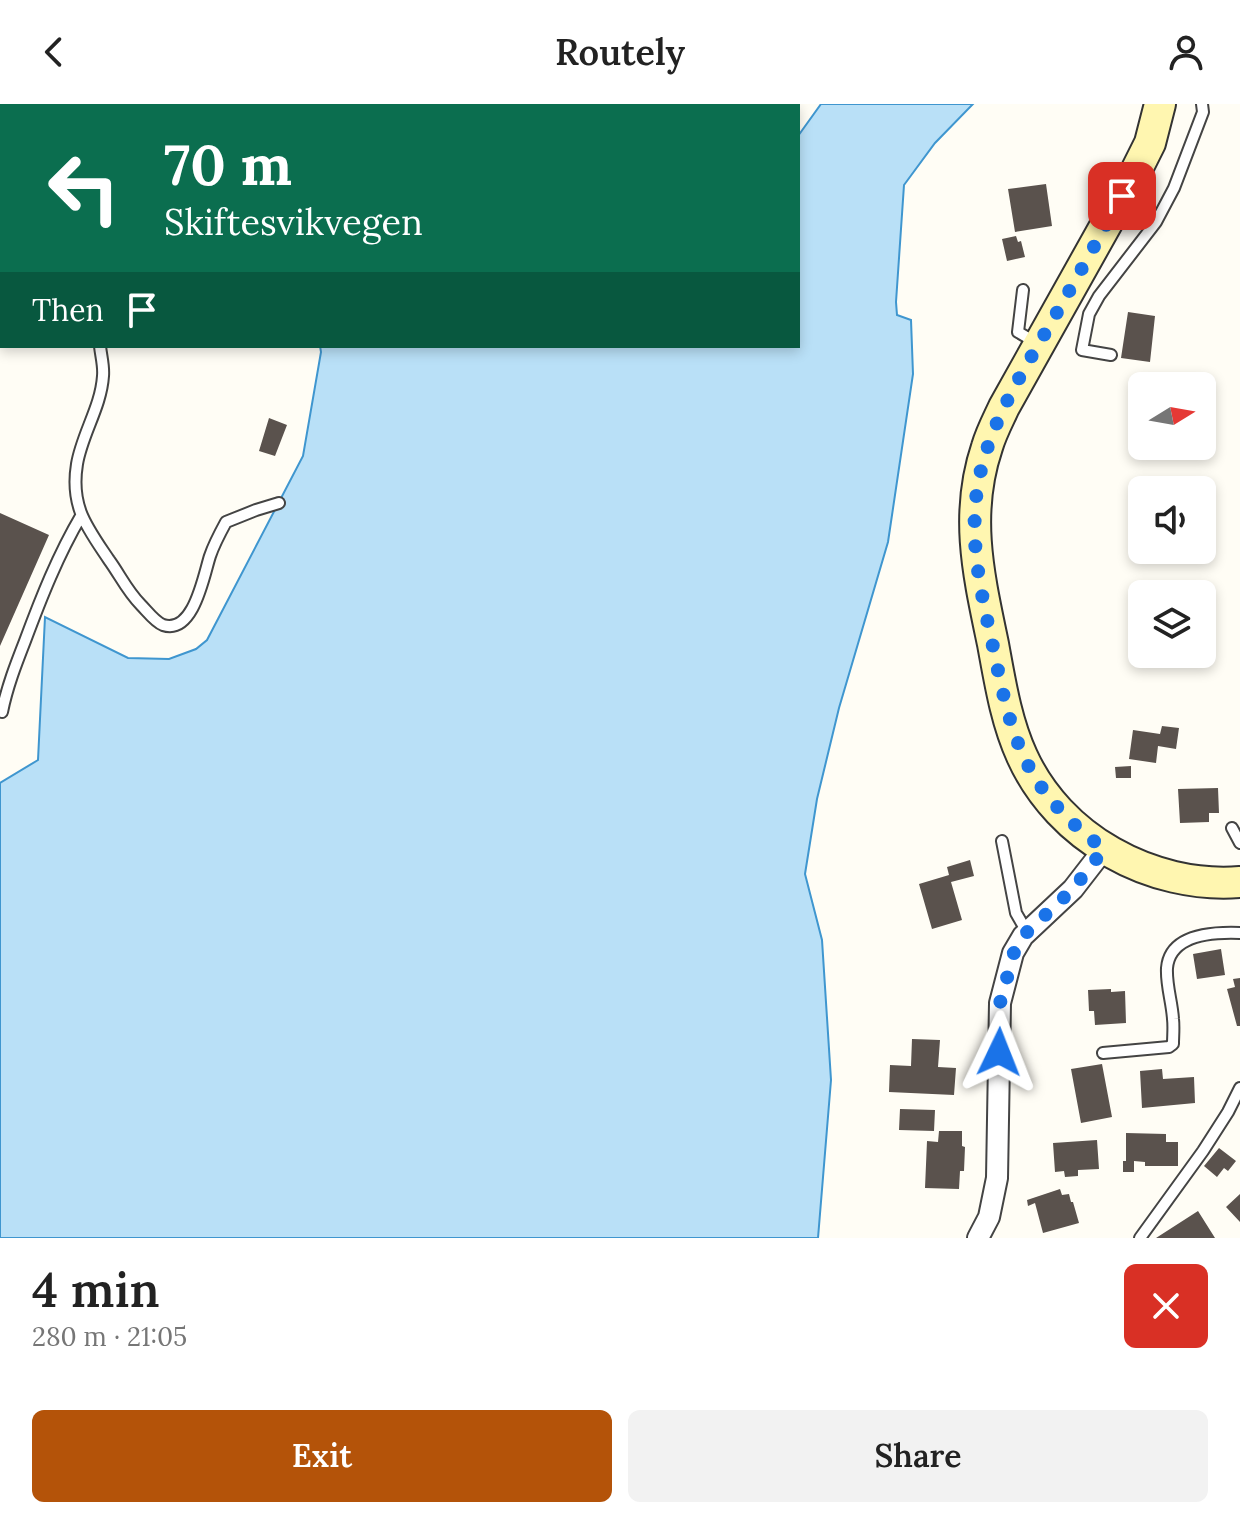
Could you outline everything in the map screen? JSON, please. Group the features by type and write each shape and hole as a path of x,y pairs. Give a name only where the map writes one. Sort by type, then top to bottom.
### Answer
{"main road":[{"path":"1160,104 1150,143 1136,171 1004,407 987,446 979,478 975,544 1005,705 1022,756 1037,783 1078,829 1104,849 1137,866 1196,882 1240,882"}],"street":[{"path":"978,1238 989,1217 997,1178 1000,1003 1013,953 1027,932 1073,889 1104,849"}],"lane":[{"path":"1111,355 1082,350 1089,314 1099,296 1156,222 1174,188 1203,112 1202,104"},
{"path":"1023,290 1018,332 1039,344"},
{"path":"100,348 104,373 101,392 77,463 75,489 86,526 129,592 159,623 171,626 179,623 192,609 226,522 279,503"},
{"path":"2,712 34,617 66,541 81,516"},
{"path":"1232,828 1240,843"},
{"path":"1002,841 1016,913 1027,932"},
{"path":"1103,1053 1169,1047 1173,1044 1167,977 1167,964 1171,956 1177,947 1196,936 1240,933"},
{"path":"1140,1238 1203,1151 1240,1088"}],"water":[{"path":"821,104 973,104 935,143 904,185 896,302 897,315 911,320 913,374 888,542 839,708 817,799 805,874 822,940 831,1080 818,1238 0,1238 0,783 38,760 45,617 128,658 169,659 196,649 207,640 303,456 320,348 800,348 800,133"}],"building":[{"path":"1046,184 1052,226 1015,232 1008,189"},
{"path":"1016,236 1018,242 1021,241 1025,257 1007,261 1002,239"},
{"path":"1128,312 1155,316 1150,362 1121,358"},
{"path":"269,418 287,425 275,456 259,451"},
{"path":"0,513 49,535 0,646"},
{"path":"1162,726 1179,728 1176,749 1158,746 1156,763 1129,759 1133,730 1160,734"},
{"path":"1131,766 1131,778 1116,778 1115,767"},
{"path":"1218,788 1219,813 1209,813 1209,822 1180,823 1178,789"},
{"path":"970,860 974,876 951,882 962,920 932,929 919,884 949,875 947,867"},
{"path":"1221,949 1225,975 1197,979 1193,954"},
{"path":"1240,978 1240,1026 1237,1026 1227,989 1235,987 1233,979"},
{"path":"1111,989 1111,992 1125,991 1126,1023 1095,1025 1094,1011 1089,1011 1088,990"},
{"path":"912,1039 940,1040 938,1067 956,1068 954,1095 889,1092 890,1065 911,1066"},
{"path":"1102,1064 1112,1117 1081,1123 1071,1069"},
{"path":"1162,1069 1163,1079 1194,1077 1195,1103 1142,1108 1140,1071"},
{"path":"900,1109 935,1110 934,1131 899,1130"},
{"path":"939,1131 962,1131 964,1171 960,1171 959,1189 925,1188 927,1141 938,1142"},
{"path":"1126,1133 1166,1134 1166,1142 1178,1142 1178,1166 1145,1166 1145,1162 1134,1161 1134,1172 1123,1172"},
{"path":"1097,1140 1099,1169 1078,1170 1078,1176 1065,1177 1064,1171 1055,1172 1053,1143"},
{"path":"1219,1148 1236,1161 1228,1171 1224,1168 1217,1177 1204,1166"},
{"path":"1060,1189 1062,1195 1069,1194 1079,1223 1043,1233 1035,1203 1028,1206 1027,1200"},
{"path":"1240,1194 1240,1222 1226,1207"},
{"path":"1198,1211 1215,1238 1156,1238"}],"route":[{"path":"999,1052 1000,1003 1015,949 1023,936 1073,889 1104,849 1056,807 1037,783 1022,756 1005,705 979,577 975,544 979,478 987,446 1004,407 1122,196"}]}
